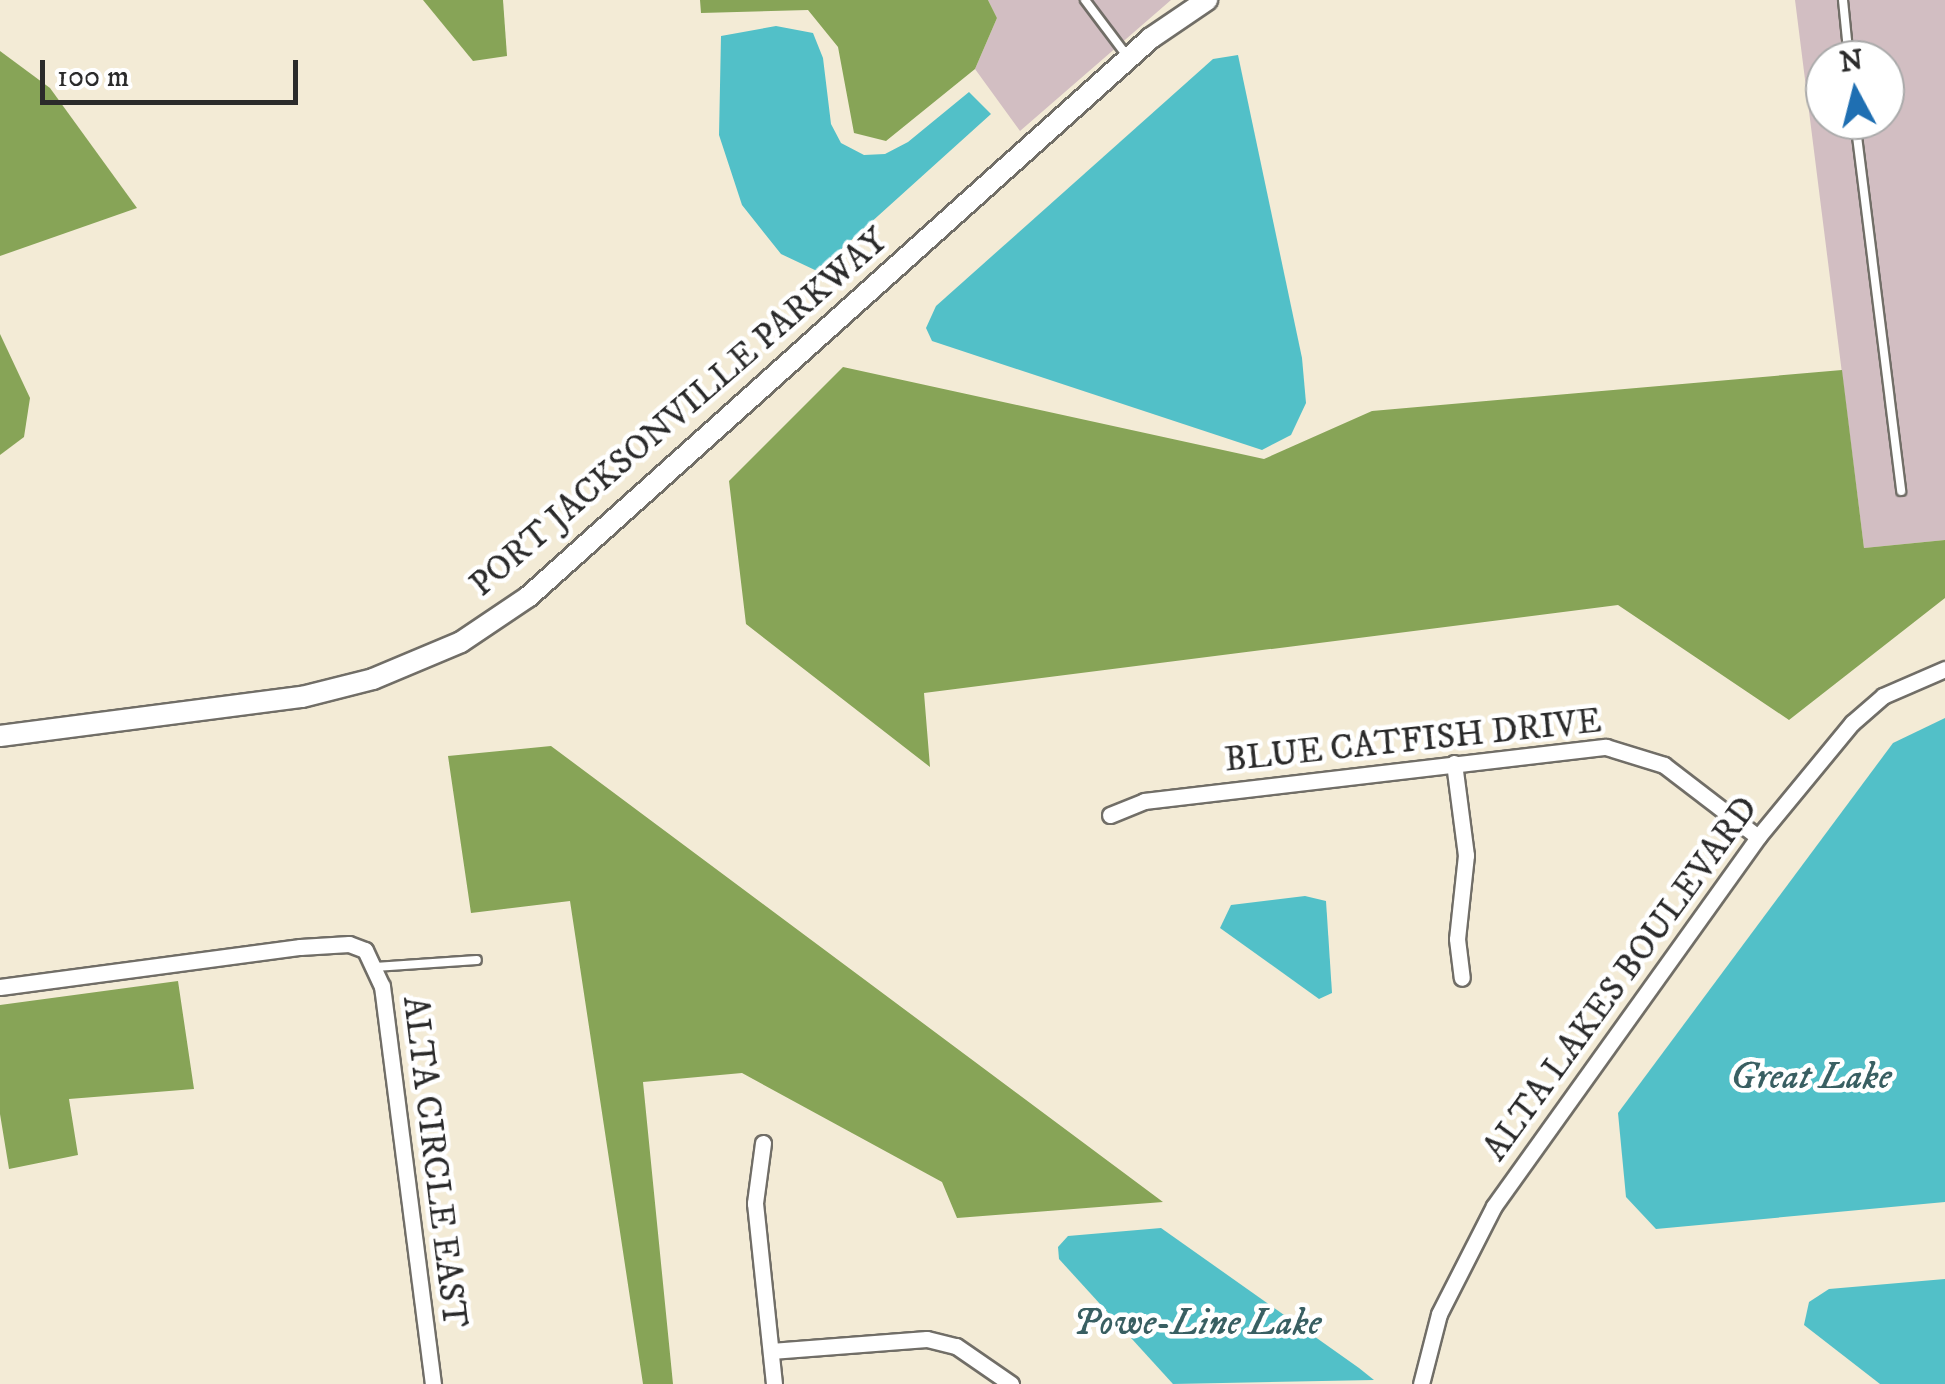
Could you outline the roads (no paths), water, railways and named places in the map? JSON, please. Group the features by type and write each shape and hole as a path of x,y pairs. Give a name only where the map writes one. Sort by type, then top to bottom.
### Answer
{"street":[{"name":"PORT JACKSONVILLE PARKWAY","path":"0,736 302,697 373,679 461,642 528,597 1128,58 1206,0"},
{"name":"ALTA LAKES BOULEVARD","path":"1421,1384 1439,1314 1494,1206 1758,837 1873,705 1945,668"},
{"name":"BLUE CATFISH DRIVE","path":"1110,815 1144,801 1580,748 1627,750 1664,765 1758,837"},
{"path":"1454,763 1466,856 1457,939 1462,978"},
{"name":"ALTA CIRCLE EAST","path":"0,987 300,948 349,944 365,950 375,966 433,1384"},
{"path":"763,1143 754,1202 774,1384"},
{"path":"770,1351 927,1339 969,1353 1011,1384"}],"lane":[{"path":"1085,0 1128,58"},
{"path":"1843,0 1847,40"},
{"path":"1857,140 1901,490"},
{"path":"375,966 477,960"}],"water":[{"path":"776,26 813,33 823,58 831,124 841,143 864,155 885,154 908,142 969,92 991,114 817,271 781,254 742,205 719,135 721,36"},
{"path":"1238,55 1302,358 1306,403 1291,435 1262,450 932,341 926,328 936,306 1213,59"},
{"name":"Great Lake","path":"1945,718 1945,1202 1656,1229 1626,1197 1618,1113 1893,743"},
{"path":"1305,896 1326,901 1332,993 1319,999 1220,928 1231,905"},
{"name":"Powe-Line Lake","path":"1161,1228 1374,1380 1173,1384 1059,1259 1058,1247 1068,1236"},
{"path":"1945,1279 1945,1384 1880,1384 1804,1325 1809,1302 1829,1289"}]}
